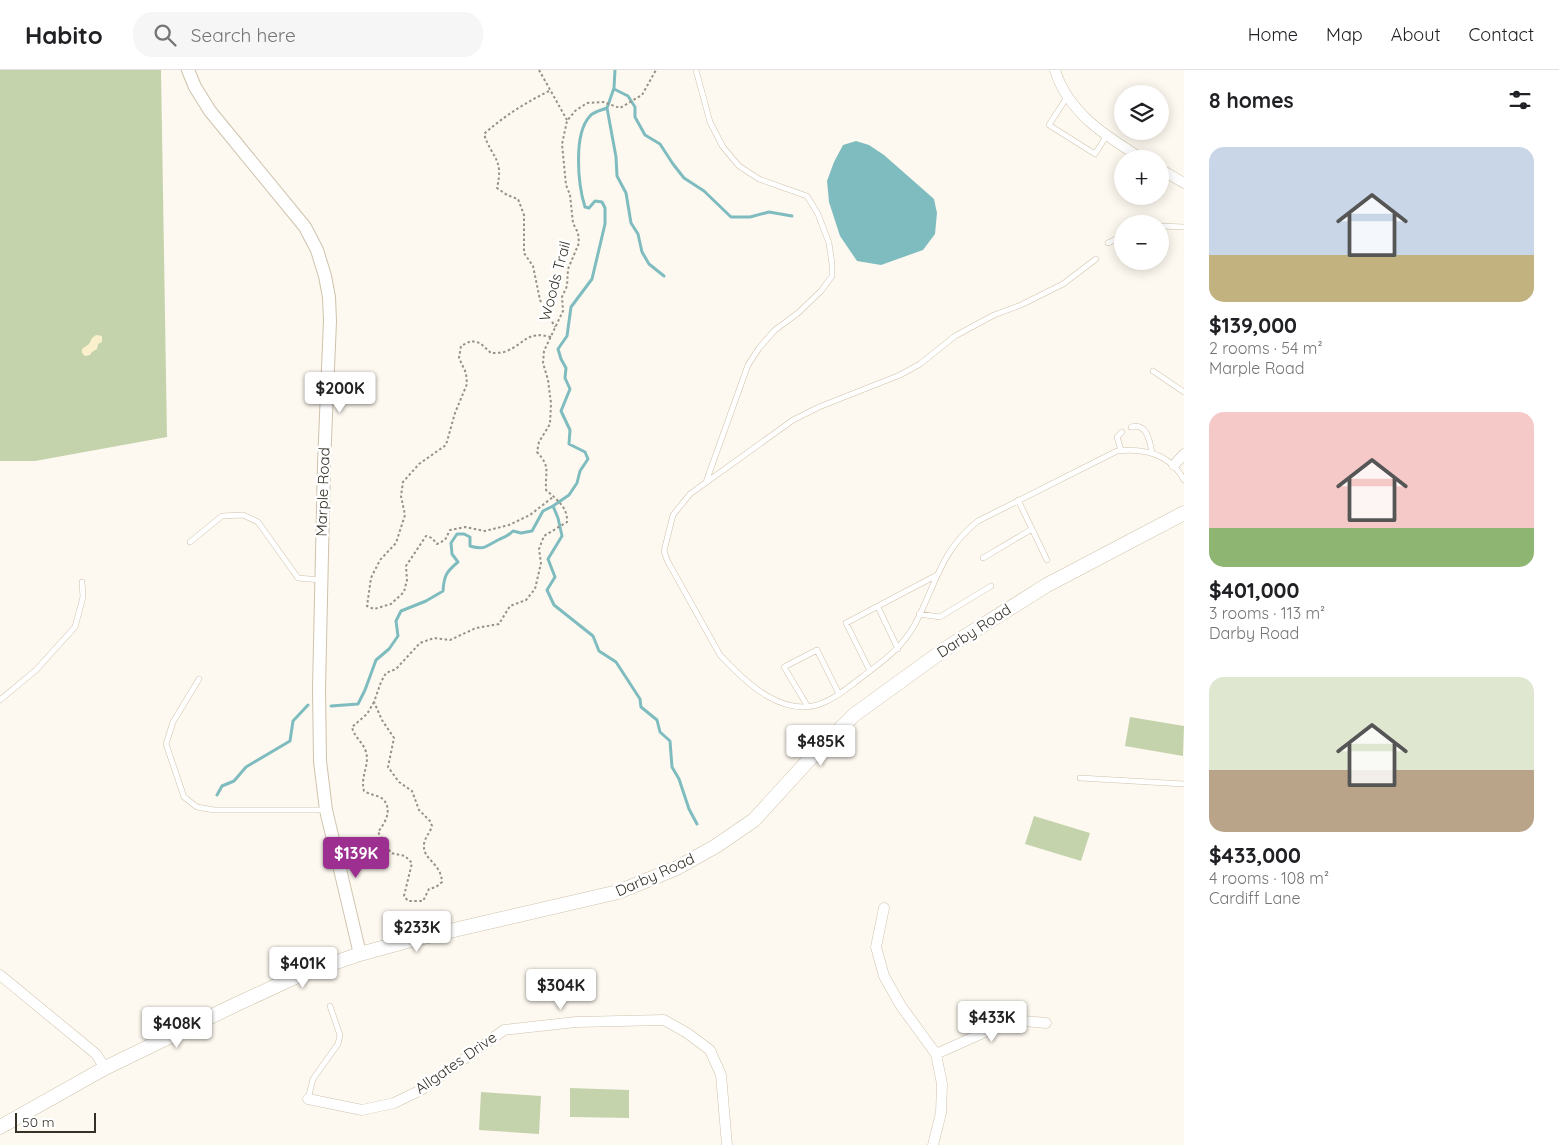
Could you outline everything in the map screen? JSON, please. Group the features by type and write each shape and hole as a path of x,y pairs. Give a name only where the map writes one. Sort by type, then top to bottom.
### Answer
{"main road":[{"name":"Darby Road","path":"0,1127 105,1068 302,974 360,954 411,940 618,892 677,868 716,846 754,820 806,762 854,715 945,650 1047,585 1184,513"}],"street":[{"name":"Marple Road","path":"188,70 195,87 210,111 305,227 322,261 329,297 330,321 321,580 320,761 326,810 360,954"},
{"path":"1056,70 1067,97 1089,122 1130,150"},
{"path":"1169,173 1184,182"},
{"path":"1174,465 1184,454"},
{"path":"884,908 876,947 884,976 901,1006 936,1054 942,1084 940,1113 933,1145"},
{"path":"0,975 96,1054 105,1068"},
{"name":"Allgates Drive","path":"308,1099 362,1110 394,1103 421,1090 504,1030 576,1022 664,1020 687,1032 710,1050 721,1075 727,1145"},
{"path":"936,1054 1012,1020 1046,1023"}],"lane":[{"path":"696,70 710,122 723,147 739,166 759,179 807,196 818,214 826,236 832,264 832,276 821,290 798,313 775,330 759,348 748,365 706,482"},
{"path":"1067,97 1048,125 1095,154 1107,135"},
{"path":"1169,226 1184,226"},
{"path":"1108,243 1114,240"},
{"path":"1096,258 1063,284 1021,305 994,315 955,336 920,364 900,375 819,407 793,420 690,494 673,516 664,551 666,560 720,655 752,686 773,699 792,706 808,707 826,702 839,694 898,649 915,624 949,552 966,530 978,521 1121,450 1141,450 1152,453 1174,465 1184,480"},
{"path":"1152,371 1184,392"},
{"path":"1131,427 1136,425 1143,428 1148,437 1152,453"},
{"path":"1121,450 1117,437 1122,432"},
{"path":"1018,500 1047,560"},
{"path":"190,542 222,516 243,514 258,522 298,578 321,580"},
{"path":"983,558 1032,529"},
{"path":"870,671 846,623 937,574"},
{"path":"0,700 36,670 75,627 83,597 82,582"},
{"path":"919,614 940,617 990,586"},
{"path":"878,607 898,649"},
{"path":"808,707 784,667 817,650 839,694"},
{"path":"199,679 173,722 166,744 184,797 197,807 214,810 326,810"},
{"path":"1080,778 1184,784"},
{"path":"308,1099 313,1079 338,1044 340,1034 330,1006"}],"path":[{"path":"539,70 567,121 575,110 587,103 603,102 620,108 627,104 642,95 656,70"},
{"path":"549,91 520,106 484,134 487,145 499,161 497,188 507,196 518,199 524,215 524,253 533,266 540,300 555,328"},
{"name":"Woods Trail","path":"374,702 382,720 394,738 388,767 399,782 412,791 419,810 430,821 432,826 424,844 424,853 441,873 442,882 436,887 429,889 423,901 408,901 404,896 412,863 405,856 391,853 378,832 388,816 388,808 382,799 364,791 362,783 367,760 366,751 354,734 352,727 367,714 386,673 396,670 420,643 434,638 450,640 476,628 499,624 510,606 526,600 535,589 539,576 541,563 539,550 544,536 567,522 564,508 546,490 548,470 545,461 537,452 539,442 550,424 551,403 548,380 542,363 544,351 562,311 562,297 567,286 568,269 579,244 578,233 573,223 570,195 566,185 562,144 567,121"},
{"path":"551,336 539,334 524,340 507,351 491,353 480,343 471,340 461,346 459,358 466,373 467,384 455,413 446,445 419,464 404,482 401,496 405,515 396,543 380,560 371,578 367,606 374,609 391,604 404,592 407,580 406,566 426,536 432,538 437,544 445,540 450,530 464,527 485,531 509,525 530,515 554,498"}],"green space":[{"path":"0,70 161,70 167,437 35,461 0,461"},
{"path":"1130,717 1184,726 1183,756 1125,746"},
{"path":"1034,816 1090,833 1081,861 1025,844"},
{"path":"570,1088 629,1090 629,1118 570,1117"},
{"path":"481,1092 541,1096 539,1134 479,1130"}],"sand":[{"path":"96,335 102,336 102,342 98,344 97,349 90,355 85,356 82,353 82,349"}],"water":[{"path":"856,141 869,145 884,155 934,199 937,213 935,234 923,250 881,265 857,261 840,236 829,202 827,181 843,145"}],"waterway":[{"path":"615,70 614,88 607,108 590,116 581,135 579,147 580,186 585,207 589,208 595,201 602,202 605,208 605,224 592,279 571,307 567,336 558,349 566,368 565,378 570,389 561,411 570,430 569,444 585,452 588,459 569,495 553,506 562,536 548,559 555,577 547,590 554,605 593,636 599,651 616,662 640,699 641,707 657,720 660,732 670,741 672,767 679,779 689,809 697,824"},
{"path":"614,89 628,96 635,107 635,117 645,135 660,144 684,178 704,191 731,217 750,217 769,212 792,216"},
{"path":"607,108 616,157 617,176 626,193 631,223 638,234 642,252 649,264 664,276"},
{"path":"331,706 358,704 376,660 389,649 398,636 396,621 401,611 426,601 443,591 446,575 458,562 452,554 451,543 457,534 464,534 470,537 470,546 483,548 506,537 513,531 521,533 532,531 543,511 553,506"},
{"path":"217,795 222,786 234,781 246,767 290,741 293,721 308,705"}]}
